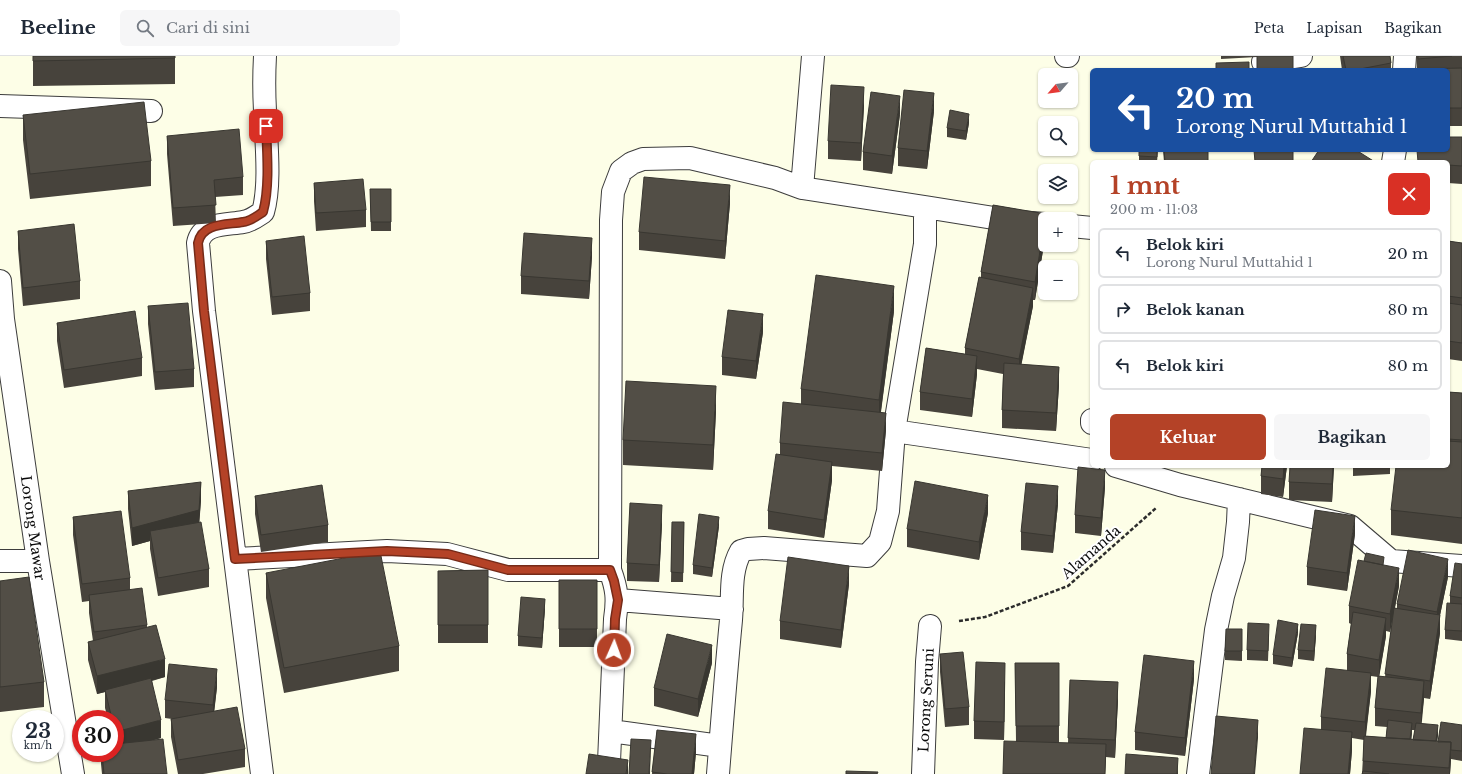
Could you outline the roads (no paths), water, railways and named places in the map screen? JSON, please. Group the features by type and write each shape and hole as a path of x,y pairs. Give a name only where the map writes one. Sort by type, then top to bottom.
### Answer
{"street":[{"path":"262,774 204,311 198,243 200,235 206,230 225,224 244,222 263,212 266,200 267,154 264,98 265,56"},
{"path":"802,188 813,56"},
{"path":"1260,63 1301,56"},
{"path":"1404,68 1406,56"},
{"path":"0,106 151,111"},
{"path":"609,762 615,619 618,600 610,570 612,220 613,192 621,171 632,163 643,159 690,158 775,178 802,188 1018,222 1038,223"},
{"path":"718,774 732,609 733,572 734,565 741,551 764,548 867,556 880,542 888,511 894,431 925,244 925,207"},
{"path":"1078,227 1090,228"},
{"name":"Lorong Mawar","path":"0,281 3,319 38,561 74,774"},
{"path":"894,431 1090,460"},
{"path":"1123,468 1180,485 1350,526 1391,561 1462,566"},
{"path":"1198,774 1216,630 1223,596 1234,558 1238,522 1238,499"},
{"path":"235,559 387,551 448,554 508,570 610,570"},
{"path":"0,561 38,561"},
{"path":"618,600 732,609"},
{"name":"Lorong Seruni","path":"923,774 930,626"},
{"path":"611,730 720,746"}]}
